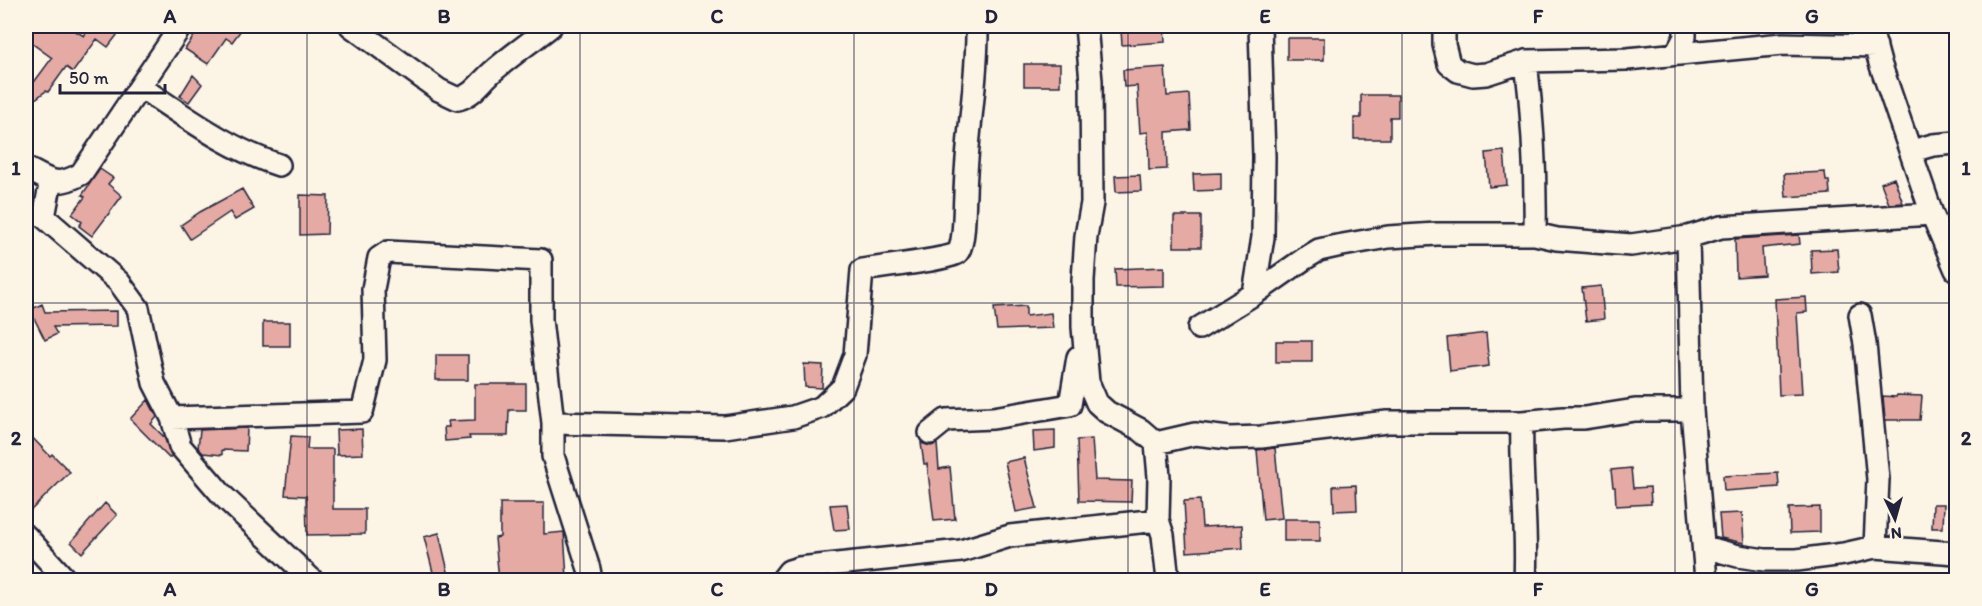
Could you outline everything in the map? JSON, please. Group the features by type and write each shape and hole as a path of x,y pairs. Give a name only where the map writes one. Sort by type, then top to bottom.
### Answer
{"street":[{"path":"26,168 51,180 66,183 81,174 181,26"},
{"path":"351,26 439,90 459,99 467,97 491,73 533,42 550,26"},
{"path":"553,423 725,427 793,417 822,407 843,387 855,355 862,270 941,258 956,254 960,250 964,226 966,160 975,78 976,26"},
{"path":"1086,26 1090,81 1092,203 1086,236 1083,280 1083,327 1088,382 1097,403 1107,412 1141,430 1156,443 1159,477 1158,520 1163,535 1167,580"},
{"path":"1254,294 1263,237 1264,157 1260,26"},
{"path":"1444,26 1444,45 1449,63 1458,71 1473,75 1486,74 1526,61 1628,59 1682,39 1701,52 1783,44 1876,46"},
{"path":"1870,26 1932,214 1956,270"},
{"path":"1526,61 1536,169 1535,234"},
{"path":"140,87 229,144 279,165"},
{"path":"1912,151 1933,145 1956,143"},
{"path":"51,180 44,217 119,282 138,308 154,383 172,418 180,446 223,496 312,580"},
{"path":"1199,328 1319,250 1388,237 1437,234 1535,234 1567,240 1631,245 1688,237 1721,227 1932,214"},
{"path":"1688,237 1692,410 1706,580"},
{"path":"172,418 362,412 375,360 373,289 380,258 388,252 541,260 541,320 553,423 553,456 591,580"},
{"path":"1860,315 1865,344 1878,479 1875,547"},
{"path":"930,433 946,420 993,418 1070,405 1083,327"},
{"path":"1156,443 1195,434 1229,438 1261,437 1387,422 1522,422 1584,418 1635,410 1692,410"},
{"path":"1522,422 1525,580"},
{"path":"782,580 789,571 799,568 961,551 1010,536 1158,520"},
{"path":"26,536 66,580"},
{"path":"1704,547 1738,556 1776,560 1832,556 1875,547 1956,553"}],"building":[{"path":"26,26 67,26 84,36 91,26 124,26 108,47 97,39 73,72 66,67 48,92 46,91 26,106 26,93 52,58 26,39"},
{"path":"201,26 244,26 232,42 226,38 208,64 185,49"},
{"path":"1140,26 1164,26 1165,42 1122,45 1121,30 1140,29"},
{"path":"1287,38 1324,38 1324,60 1287,60"},
{"path":"1024,64 1060,64 1060,86 1024,86"},
{"path":"1165,67 1167,96 1189,94 1191,130 1166,132 1167,169 1149,170 1148,132 1140,133 1137,86 1124,87 1123,70"},
{"path":"193,75 202,84 189,102 180,96"},
{"path":"1361,95 1398,95 1398,117 1390,117 1390,139 1354,139 1354,118 1361,118"},
{"path":"1504,151 1507,185 1489,187 1486,153"},
{"path":"100,169 113,178 108,184 122,196 92,236 79,226 82,222 72,214 85,197 82,195"},
{"path":"1825,172 1826,181 1829,181 1830,194 1786,197 1784,174"},
{"path":"1221,173 1221,190 1194,191 1193,174"},
{"path":"1140,175 1141,191 1116,192 1115,176"},
{"path":"1894,178 1903,203 1889,204 1881,183"},
{"path":"242,189 254,209 235,220 230,212 190,239 181,225"},
{"path":"300,195 328,196 327,234 300,235"},
{"path":"1174,216 1201,216 1201,247 1174,247"},
{"path":"1799,235 1800,244 1762,248 1764,275 1736,277 1735,239"},
{"path":"1837,249 1839,272 1812,274 1811,250"},
{"path":"1164,267 1164,286 1116,287 1115,269"},
{"path":"1601,286 1604,319 1586,321 1582,288"},
{"path":"1806,297 1807,312 1797,313 1802,394 1779,395 1775,299"},
{"path":"42,304 45,312 117,311 117,326 53,327 57,334 45,340 30,310"},
{"path":"1026,306 1026,316 1051,313 1053,328 997,330 994,308"},
{"path":"263,322 290,322 290,346 263,346"},
{"path":"1486,333 1489,366 1450,371 1447,338"},
{"path":"1276,341 1312,341 1312,362 1276,362"},
{"path":"436,355 468,355 468,380 436,380"},
{"path":"804,364 823,365 822,388 805,387"},
{"path":"475,384 526,384 526,410 509,410 508,436 469,436 470,439 445,441 444,427 449,427 448,421 475,420"},
{"path":"1897,395 1922,396 1920,420 1885,420 1883,396 1896,397"},
{"path":"148,400 157,417 151,424 164,437 172,456 169,458 130,419"},
{"path":"247,428 246,451 222,450 222,455 203,453 198,448 200,430"},
{"path":"362,429 363,454 337,455 336,430"},
{"path":"1055,430 1055,448 1034,451 1033,431"},
{"path":"26,431 50,456 52,454 70,472 26,515"},
{"path":"291,436 308,437 307,449 333,449 333,509 365,509 365,534 307,535 306,496 285,495"},
{"path":"1092,439 1095,480 1132,481 1131,502 1079,501 1077,440"},
{"path":"921,443 931,446 937,444 939,469 950,467 955,519 934,521 927,464 924,464"},
{"path":"1275,448 1282,518 1263,520 1257,450"},
{"path":"1024,458 1037,508 1016,512 1005,462"},
{"path":"1631,468 1633,488 1650,487 1651,504 1616,506 1611,470"},
{"path":"1778,473 1779,487 1724,491 1723,476"},
{"path":"1356,485 1357,510 1334,511 1333,486"},
{"path":"1200,500 1202,527 1242,525 1243,548 1187,552 1184,501"},
{"path":"105,503 117,515 82,553 71,542"},
{"path":"500,503 544,503 544,534 564,532 567,578 499,580 495,538 500,537"},
{"path":"847,504 850,529 834,530 830,505"},
{"path":"1933,504 1944,504 1943,528 1932,528"},
{"path":"1820,507 1820,532 1790,533 1789,508"},
{"path":"1742,513 1744,543 1721,538 1719,514"},
{"path":"1284,519 1320,519 1320,541 1284,541"},
{"path":"439,533 450,580 435,580 424,537"}]}
